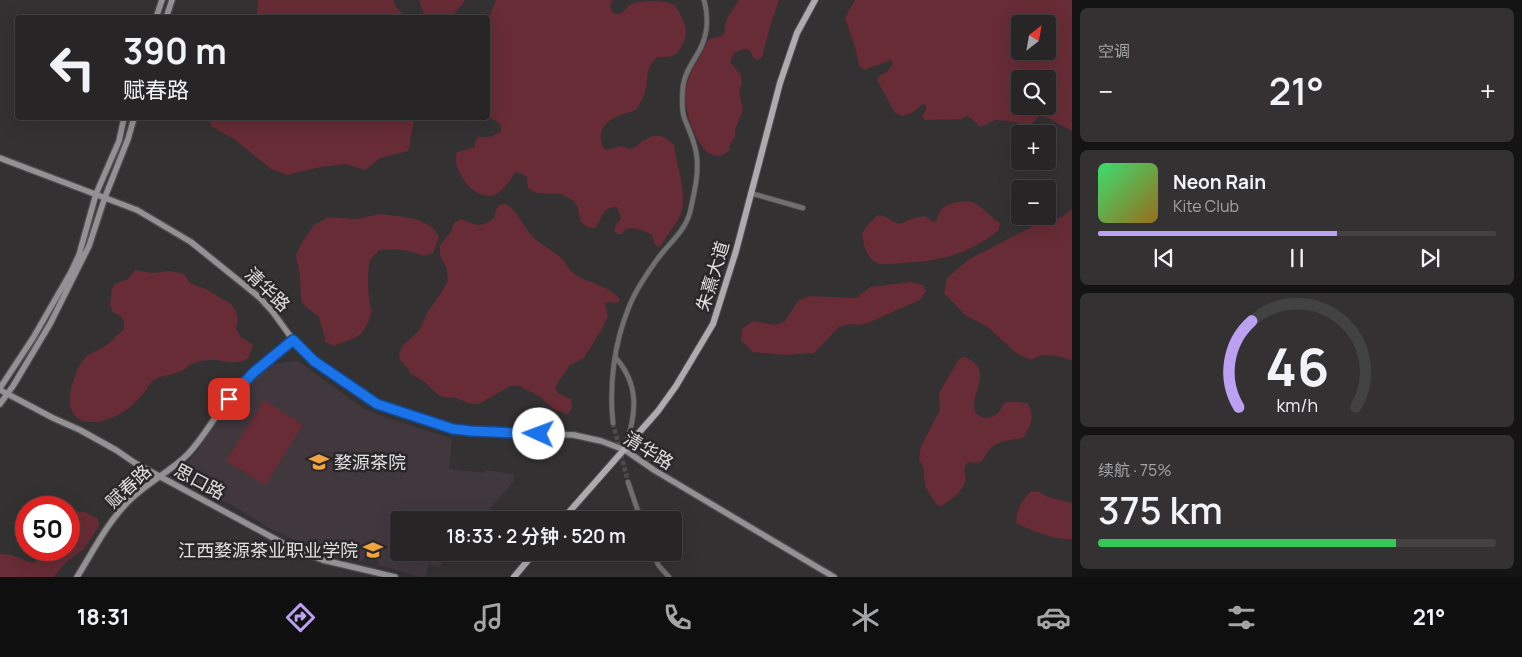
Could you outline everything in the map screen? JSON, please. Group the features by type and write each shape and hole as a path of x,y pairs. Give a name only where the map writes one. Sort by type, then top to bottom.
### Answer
{"main road":[{"path":"157,15 162,0"},
{"path":"167,15 172,0"},
{"name":"朱熹大道","path":"570,511 658,410 676,386 713,324 736,251 743,217 787,62 798,33 815,0"},
{"path":"0,389 33,338 79,255 96,194 119,141 124,120"},
{"path":"0,404 50,324 90,246 105,197 133,120"},
{"name":"清华路","path":"0,158 105,197 162,223 191,242 259,297 272,311 293,340 314,361 377,404 453,429 574,435 601,441 625,450 654,470 834,577"},
{"name":"赋春路","path":"77,577 115,516 142,489 188,454 205,434 229,399 253,373 293,340"},
{"name":"思口路","path":"0,389 53,418 80,430 290,548 323,560 395,577"},
{"path":"514,577 527,561"}],"street":[{"path":"613,423 611,402 616,358 619,341 632,300 656,261 683,228 690,212 697,166 697,153 684,118 682,95 688,71 702,44 707,28 704,0"},
{"path":"750,193 803,208"},
{"path":"616,358 628,373 633,396 632,424 625,450"},
{"path":"628,482 638,511"},
{"path":"656,561 669,577"}],"shaded area":[{"path":"258,0 393,0 402,15 257,15"},
{"path":"419,0 465,0 454,15 424,15"},
{"path":"496,0 613,0 610,6 613,13 619,14 631,4 641,2 659,1 675,5 686,30 686,36 679,51 671,56 657,57 648,71 646,90 636,110 620,115 610,121 603,129 601,136 602,146 607,150 621,146 630,149 653,136 662,136 674,144 683,205 677,222 661,246 658,247 654,243 652,235 639,229 625,229 622,234 617,234 614,231 621,218 617,207 612,207 603,213 595,228 587,227 581,222 577,206 573,200 561,194 536,193 528,188 527,177 523,174 515,172 503,189 490,196 474,191 467,184 458,168 457,152 475,147 478,137 489,137 501,132 501,126 498,122 490,118 490,15"},
{"path":"739,0 779,0 762,57 758,60 753,58 750,50 744,49 734,53 730,62 741,75 742,83 739,91 743,111 735,129 735,137 730,144 730,150 720,155 711,154 703,148 691,125 687,112 685,91 692,71 709,39 723,34 728,17"},
{"path":"855,0 1072,0 1072,131 1046,117 1039,116 1031,125 995,120 981,127 967,116 961,119 925,120 922,116 926,110 926,105 923,104 912,113 902,116 895,113 877,80 893,64 891,60 865,70 860,67 845,18"},
{"path":"210,120 414,120 408,151 380,158 365,170 346,164 320,167 287,175 271,169 234,139 211,126"},
{"path":"963,201 974,203 983,209 1000,223 999,230 977,245 942,258 883,264 877,263 870,258 864,246 862,233 878,215 899,224 925,216 933,222 937,220 943,208 949,204"},
{"path":"506,204 514,211 533,237 558,255 573,273 609,290 620,299 618,303 608,302 605,304 608,316 602,329 583,359 570,365 555,387 559,394 571,399 572,408 568,414 555,410 539,396 519,386 510,386 479,404 468,403 454,397 440,396 423,381 411,374 400,360 399,354 403,345 419,331 428,311 448,280 447,269 440,256 440,245 451,232 454,223 461,219 478,225 485,224 494,218 499,205"},
{"path":"1072,209 1072,360 1046,355 1031,360 1016,353 989,328 965,315 944,293 947,278 968,260 1033,226 1056,225 1056,219 1062,217"},
{"path":"379,214 422,221 435,230 439,237 433,253 424,256 402,250 379,250 369,263 368,285 372,311 365,328 359,336 334,346 326,342 319,317 306,307 301,300 300,276 296,255 314,225 329,217 357,219"},
{"path":"135,270 154,273 170,271 184,274 190,283 208,290 231,304 236,311 238,320 236,329 241,337 253,345 248,359 233,362 206,360 189,365 186,369 156,379 131,406 111,418 89,422 80,419 74,414 70,406 70,394 74,379 84,359 107,345 124,329 122,318 113,312 110,304 112,289 115,284 128,279"},
{"path":"910,282 923,285 926,291 920,300 870,322 839,327 814,353 785,355 753,352 741,340 742,329 753,321 775,325 785,321 798,301 809,296 856,298 870,287"},
{"path":"964,357 974,363 979,369 979,385 974,408 979,416 985,418 996,415 1003,405 1013,402 1028,403 1032,417 1023,438 996,444 980,463 968,462 965,467 965,482 963,486 955,496 941,506 936,504 926,488 924,470 919,458 921,446 940,410 939,393 959,359"},
{"name":"婺源茶院","path":"298,361 364,409 452,439 449,469 484,473 486,470 514,474 514,481 488,511 390,511 390,561 445,561 439,567 429,565 425,577 379,565 378,561 365,557 361,561 332,556 269,528 232,505 184,483 180,471 247,385 272,364"},
{"path":"264,400 303,425 265,485 226,461"},
{"path":"1032,491 1072,503 1072,539 1036,532 1016,523 1020,505"},
{"path":"80,512 85,512 98,519 99,526 80,552"},
{"path":"0,554 15,556 15,561 32,563 36,561 68,561 54,577 0,577"}],"tunnel":[{"path":"613,423 628,482"}],"place":[{"name":"婺源茶院","path":"319,462"},
{"name":"江西婺源茶业职业学院","path":"373,550"}],"route":[{"path":"229,399 253,373 293,340 314,361 377,404 453,429 539,434"}]}
